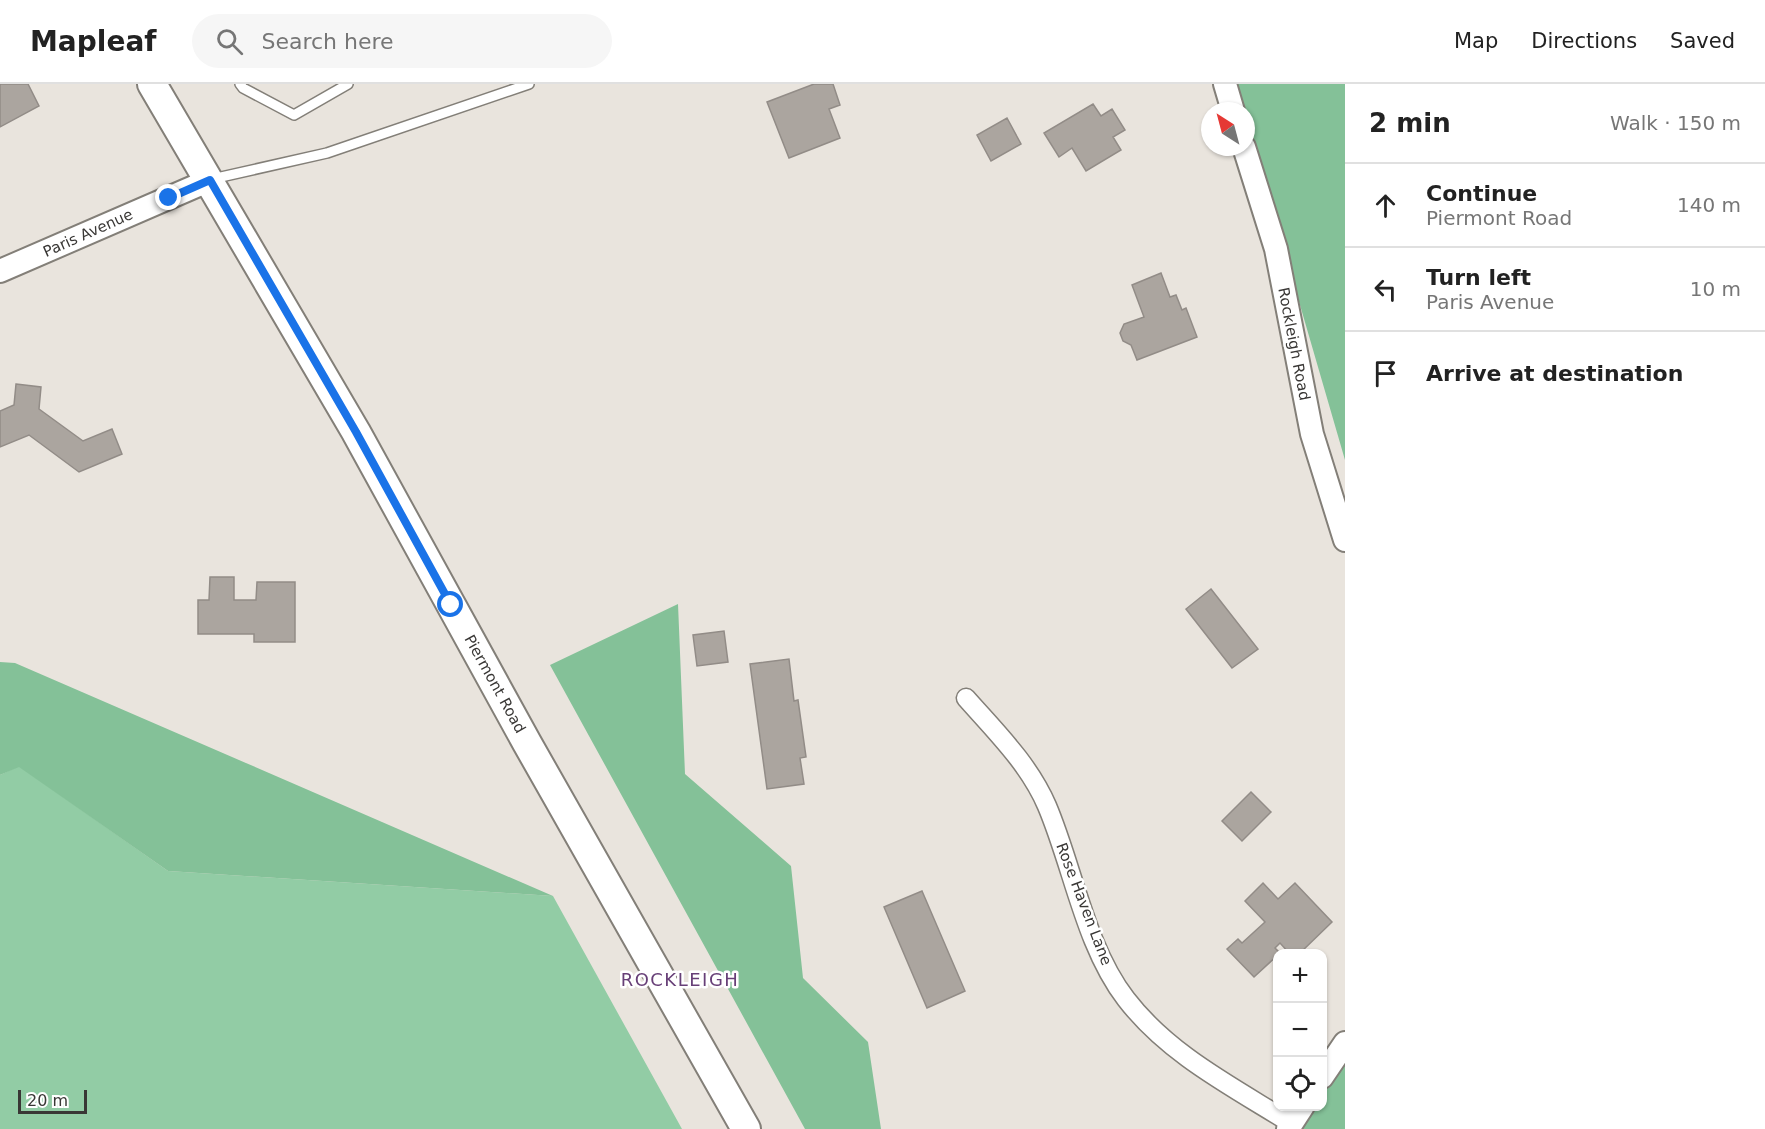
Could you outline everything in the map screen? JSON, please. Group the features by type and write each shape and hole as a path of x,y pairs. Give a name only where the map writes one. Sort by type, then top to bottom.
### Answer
{"main road":[{"name":"Piermont Road","path":"152,84 356,432 527,743 746,1129"}],"street":[{"path":"1225,84 1230,102"},
{"name":"Rockleigh Road","path":"1247,156 1276,249 1312,434 1345,540"},
{"name":"Paris Avenue","path":"0,271 210,180"},
{"name":"Rose Haven Lane","path":"966,698 1027,767 1047,806 1106,965 1124,997 1147,1025 1174,1050 1294,1120"},
{"path":"1327,1071 1345,1043"}],"lane":[{"path":"240,84 243,88 294,115 348,84"},
{"path":"210,180 327,153 529,84"}],"green space":[{"path":"1236,84 1345,84 1345,460 1255,150 1255,102 1241,102"},
{"path":"678,604 685,774 791,866 803,978 868,1042 881,1129 805,1129 550,665"},
{"path":"0,662 15,663 553,896 168,871 19,767 0,775"},
{"path":"19,766 168,871 553,896 682,1129 0,1129 0,775"},
{"path":"1345,1058 1345,1129 1298,1129 1310,1111 1327,1111 1327,1087"}],"building":[{"path":"0,84 28,84 39,106 0,127"},
{"path":"814,84 833,84 840,105 829,109 840,138 789,158 767,102"},
{"path":"1093,104 1101,116 1112,109 1125,130 1113,137 1121,150 1086,171 1072,148 1059,157 1044,133"},
{"path":"1007,118 1021,144 991,161 977,135"},
{"path":"1161,273 1170,297 1176,295 1182,310 1186,308 1197,337 1137,360 1131,345 1123,341 1120,333 1124,324 1144,317 1132,285"},
{"path":"16,384 41,387 39,409 83,441 112,429 122,454 79,472 29,435 0,447 0,411 14,405"},
{"path":"210,577 234,577 234,600 256,600 257,582 295,582 295,642 254,642 254,634 198,634 198,600 209,600"},
{"path":"1211,589 1258,649 1232,668 1186,609"},
{"path":"724,631 728,662 697,666 693,635"},
{"path":"789,659 794,701 798,700 806,757 800,758 804,784 767,789 750,664"},
{"path":"1251,792 1271,812 1242,841 1222,821"},
{"path":"1263,883 1278,899 1295,883 1332,922 1304,949 1285,949 1280,943 1276,949 1273,949 1273,959 1254,977 1227,949 1238,939 1242,943 1265,922 1245,901"},
{"path":"922,891 965,991 927,1008 884,907"}],"district":[{"name":"ROCKLEIGH","path":"680,980"}],"route":[{"path":"169,198 210,180 356,432 451,605"}]}
